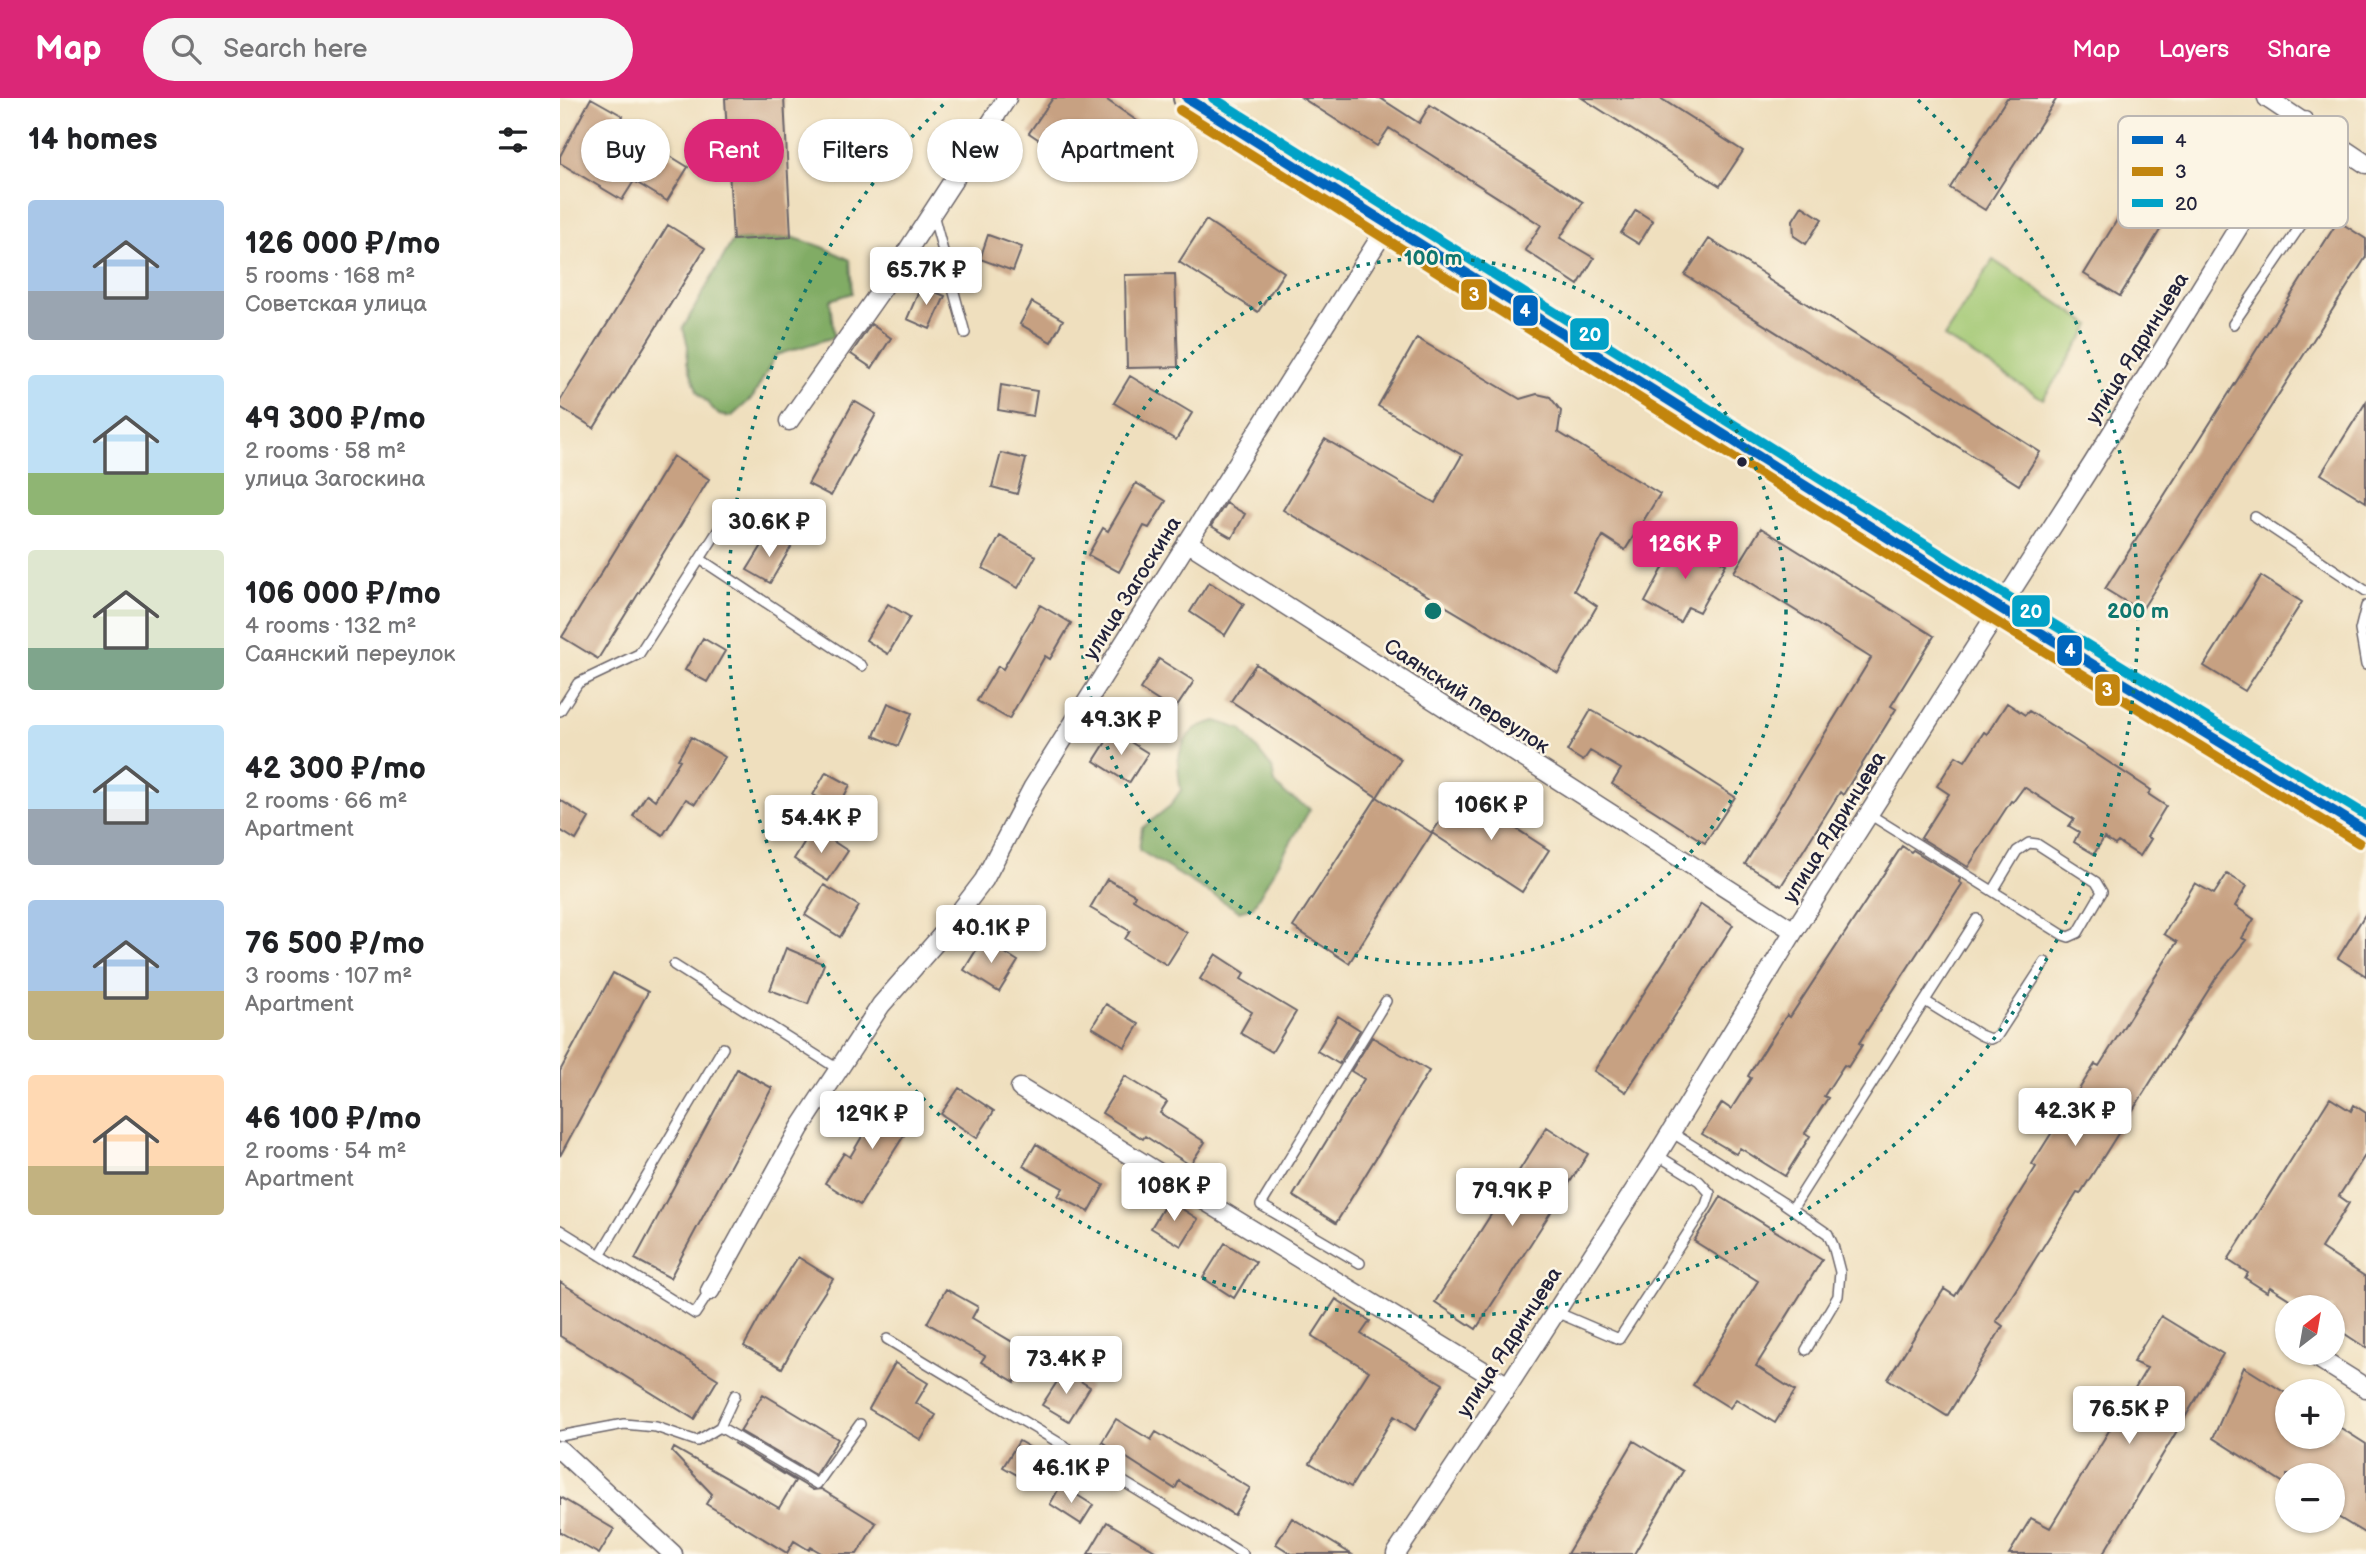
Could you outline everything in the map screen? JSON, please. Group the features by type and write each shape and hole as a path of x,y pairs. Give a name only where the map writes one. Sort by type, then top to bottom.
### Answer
{"main road":[{"path":"1187,98 2000,608 2366,831"}],"street":[{"path":"789,421 1007,98"},
{"path":"2267,98 2296,116"},
{"path":"2350,154 2366,164"},
{"name":"улица Загоскина","path":"709,1291 800,1128 838,1069 881,1005 984,880 1032,787 1388,225"},
{"name":"улица Ядринцева","path":"1396,1554 1657,1155 1794,931 2237,228"},
{"name":"Саянский переулок","path":"1187,542 1794,931"},
{"path":"1020,1088 1508,1386"},
{"path":"2329,1365 2366,1388"},
{"path":"560,1450 673,1554"}],"lane":[{"path":"932,212 965,333"},
{"path":"2234,324 2300,228"},
{"path":"2255,517 2366,591"},
{"path":"560,711 578,683 639,654 719,530"},
{"path":"699,559 862,666"},
{"path":"2366,606 2360,630 2366,665"},
{"path":"1869,814 1993,891 2069,937 2078,933 2102,892 2096,881 2037,844 2029,843 2017,851 1993,891"},
{"path":"1792,1209 1977,919"},
{"path":"1925,1001 1990,1039 1997,1036 2045,961"},
{"path":"674,965 838,1069"},
{"path":"1360,1264 1261,1205 1386,1001"},
{"path":"600,1255 723,1048"},
{"path":"1671,1132 1828,1234 1840,1272 1838,1296 1806,1350"},
{"path":"1556,1312 1619,1339 1706,1205 1710,1193 1699,1181 1657,1155"},
{"path":"560,1230 695,1314 709,1291"},
{"path":"887,1339 1243,1554"},
{"path":"560,1436 624,1424 656,1427 697,1441 720,1427 735,1395"},
{"path":"720,1427 817,1484 860,1424"}],"green space":[{"path":"791,237 823,247 850,260 852,293 830,300 834,337 776,355 753,397 731,417 719,415 698,393 687,362 688,346 683,328 733,240"},
{"path":"1993,260 2091,325 2043,399 1944,337"},
{"path":"1216,721 1241,729 1272,768 1275,783 1284,793 1310,809 1253,907 1239,911 1139,850 1142,828 1170,806 1181,790 1178,766 1183,743 1196,728"}],"building":[{"path":"591,98 623,116 621,119 581,119 581,176 560,163 560,156"},
{"path":"725,98 784,98 791,237 733,240 730,182 784,182 784,119 726,119"},
{"path":"1053,98 1104,98 1134,119 1039,119"},
{"path":"1302,98 1380,98 1419,123 1430,105 1583,202 1560,238 1594,258 1578,285 1525,250 1541,225 1389,128 1377,146"},
{"path":"1582,98 1660,98 1743,151 1720,186"},
{"path":"2007,98 2057,98 1985,210 1950,188"},
{"path":"1037,121 1037,138 1029,133"},
{"path":"670,156 684,165 684,173 667,201 636,182 670,182"},
{"path":"592,182 633,182 622,200"},
{"path":"1802,206 1822,219 1806,244 1794,236 1793,220"},
{"path":"1636,210 1653,221 1639,244 1621,233"},
{"path":"2118,218 2118,228 2161,228 2120,296 2084,274"},
{"path":"1206,220 1284,272 1258,312 1179,262"},
{"path":"668,225 705,248 594,428 560,407 560,401"},
{"path":"2348,227 2366,239 2366,257 2141,611 2105,589 2334,228"},
{"path":"988,235 1022,247 1013,271 980,259"},
{"path":"1709,239 2040,452 2019,485 1685,275"},
{"path":"1175,274 1178,367 1127,368 1125,275"},
{"path":"921,286 945,296 930,329 907,319"},
{"path":"1032,302 1063,320 1051,342 1020,324"},
{"path":"871,324 891,338 872,368 851,354"},
{"path":"1417,338 1520,399 1537,394 1550,397 1561,411 1558,432 1660,494 1625,550 1603,536 1574,590 1597,606 1558,673 1283,510 1325,439 1435,503 1462,455 1378,406"},
{"path":"1130,376 1192,413 1176,440 1114,403"},
{"path":"1001,385 1037,391 1033,416 998,410"},
{"path":"854,401 876,414 831,496 808,484"},
{"path":"2366,402 2366,502 2321,474"},
{"path":"1001,453 1026,459 1017,494 992,487"},
{"path":"673,456 709,479 598,659 562,637"},
{"path":"1136,483 1166,501 1149,528 1144,526 1119,572 1088,555 1103,528 1108,531"},
{"path":"1226,503 1245,514 1232,538 1211,526"},
{"path":"1761,528 1934,636 1891,706 1896,709 1843,795 1840,792 1781,886 1745,864 1871,658 1734,572"},
{"path":"769,534 791,547 770,583 747,570"},
{"path":"1000,536 1036,556 1018,588 983,568"},
{"path":"1679,538 1726,564 1699,612 1688,607 1680,622 1645,602"},
{"path":"2261,576 2302,602 2245,691 2204,666"},
{"path":"1209,582 1244,604 1225,635 1190,612"},
{"path":"888,604 910,617 888,654 866,640"},
{"path":"1040,605 1071,623 1050,659 1045,656 1009,719 977,701 998,666 1003,669"},
{"path":"703,638 725,651 707,682 685,670"},
{"path":"1159,659 1194,681 1174,711 1140,689"},
{"path":"1256,664 1401,759 1377,797 1231,701"},
{"path":"888,703 912,713 898,746 874,736"},
{"path":"2007,703 2025,715 2029,711 2090,750 2151,790 2148,794 2166,806 2147,837 2151,839 2140,856 2118,842 2115,845 2104,838 2094,854 2074,842 2079,832 2069,826 2074,819 2024,787 2013,802 2011,801 1968,867 1921,838 1949,794 1937,786 1956,756 1965,761"},
{"path":"1591,710 1641,737 1735,797 1705,843 1612,784 1621,769 1590,751 1583,761 1567,751"},
{"path":"1113,731 1148,753 1129,783 1094,761"},
{"path":"691,737 725,757 695,804 686,799 663,835 633,816 647,794 655,800"},
{"path":"826,772 850,785 838,808 813,795"},
{"path":"1460,792 1549,850 1522,892 1432,833"},
{"path":"1377,797 1432,833 1349,963 1293,927"},
{"path":"560,800 589,818 576,840 560,830"},
{"path":"813,828 848,851 828,881 794,859"},
{"path":"1902,846 1960,879 1962,884 1859,1043 1862,1045 1848,1067 1844,1065 1824,1096 1828,1098 1805,1133 1810,1136 1785,1176 1740,1148 1736,1154 1702,1134 1722,1103 1731,1109 1751,1078 1748,1076 1787,1015 1790,1017"},
{"path":"2227,874 2247,886 2235,906 2254,919 2242,938 2246,940 2216,978 2080,1194 2077,1193 1996,1321 2003,1326 1947,1416 1888,1379 1944,1289 1955,1296 2036,1167 2032,1164 2095,1064 2099,1066 2177,942 2164,934 2195,883 2214,894"},
{"path":"1107,879 1135,895 1133,899 1187,933 1167,965 1125,939 1130,931 1090,908"},
{"path":"824,885 859,906 840,937 805,915"},
{"path":"1701,904 1733,925 1626,1092 1594,1071"},
{"path":"2366,913 2366,976 2338,958"},
{"path":"983,939 1018,961 999,992 964,970"},
{"path":"786,948 824,964 808,1004 770,990"},
{"path":"1216,954 1245,973 1241,979 1296,1012 1272,1052 1240,1033 1252,1012 1200,979"},
{"path":"613,973 648,992 560,1156 560,1071"},
{"path":"1106,1004 1139,1024 1125,1047 1092,1027"},
{"path":"1338,1016 1360,1030 1339,1064 1317,1051"},
{"path":"1372,1037 1429,1071 1336,1223 1293,1196 1364,1079 1351,1071"},
{"path":"737,1069 772,1088 670,1278 635,1259"},
{"path":"1125,1076 1167,1102 1160,1113 1205,1142 1190,1165 1102,1113"},
{"path":"959,1088 994,1111 977,1138 941,1114"},
{"path":"887,1094 918,1113 860,1205 825,1183 844,1153 850,1157"},
{"path":"2330,1098 2351,1111 2354,1105 2366,1113 2366,1154 2339,1196 2349,1203 2321,1248 2366,1277 2366,1348 2345,1334 2345,1295 2283,1295 2270,1287 2267,1292 2245,1278 2248,1273 2228,1260"},
{"path":"1547,1127 1588,1154 1476,1329 1435,1302"},
{"path":"1036,1144 1104,1185 1089,1212 1058,1196 1063,1188 1023,1166"},
{"path":"1721,1197 1822,1260 1756,1366 1795,1391 1775,1423 1736,1399 1730,1408 1693,1385 1758,1281 1694,1241"},
{"path":"1168,1200 1198,1219 1181,1246 1151,1228"},
{"path":"1225,1243 1256,1262 1234,1298 1203,1278"},
{"path":"798,1257 833,1279 804,1324 782,1368 744,1346"},
{"path":"560,1282 718,1379 694,1419 560,1336"},
{"path":"946,1289 978,1307 972,1318 1031,1353 1015,1382 981,1362 985,1356 927,1323"},
{"path":"1336,1299 1370,1321 1361,1334 1443,1384 1415,1430 1394,1416 1351,1487 1310,1463 1369,1371 1312,1336"},
{"path":"2161,1316 2223,1354 2103,1554 2009,1554 2031,1518 2050,1528 2147,1368 2133,1362"},
{"path":"895,1363 928,1383 916,1403 936,1415 921,1440 869,1409"},
{"path":"2244,1367 2275,1386 2275,1449 2345,1449 2345,1431 2366,1444 2366,1534 2345,1521 2345,1463 2275,1463 2275,1477 2213,1438"},
{"path":"1064,1371 1090,1387 1069,1421 1042,1405"},
{"path":"763,1394 838,1439 815,1475 740,1431"},
{"path":"1116,1419 1151,1440 1156,1432 1250,1488 1234,1515 1179,1481 1175,1489 1102,1442"},
{"path":"1019,1441 1041,1454 1026,1480 1003,1467"},
{"path":"1634,1441 1683,1471 1634,1554 1567,1554"},
{"path":"733,1443 813,1490 821,1489 876,1523 857,1554 823,1554 794,1541 787,1553 706,1504 712,1494 672,1452 674,1448 779,1508 795,1481"},
{"path":"1061,1485 1093,1505 1081,1524 1050,1504"},
{"path":"560,1497 614,1529 599,1554 560,1532"},
{"path":"1292,1518 1351,1554 1292,1554 1276,1544"},
{"path":"1107,1522 1160,1554 1088,1554"}],"transit line":[{"name":"4","path":"1187,98 2000,608 2366,831"},
{"name":"20","path":"1213,98 2007,596 2366,815"},
{"name":"3","path":"1180,110 1993,620 2359,843"}]}
